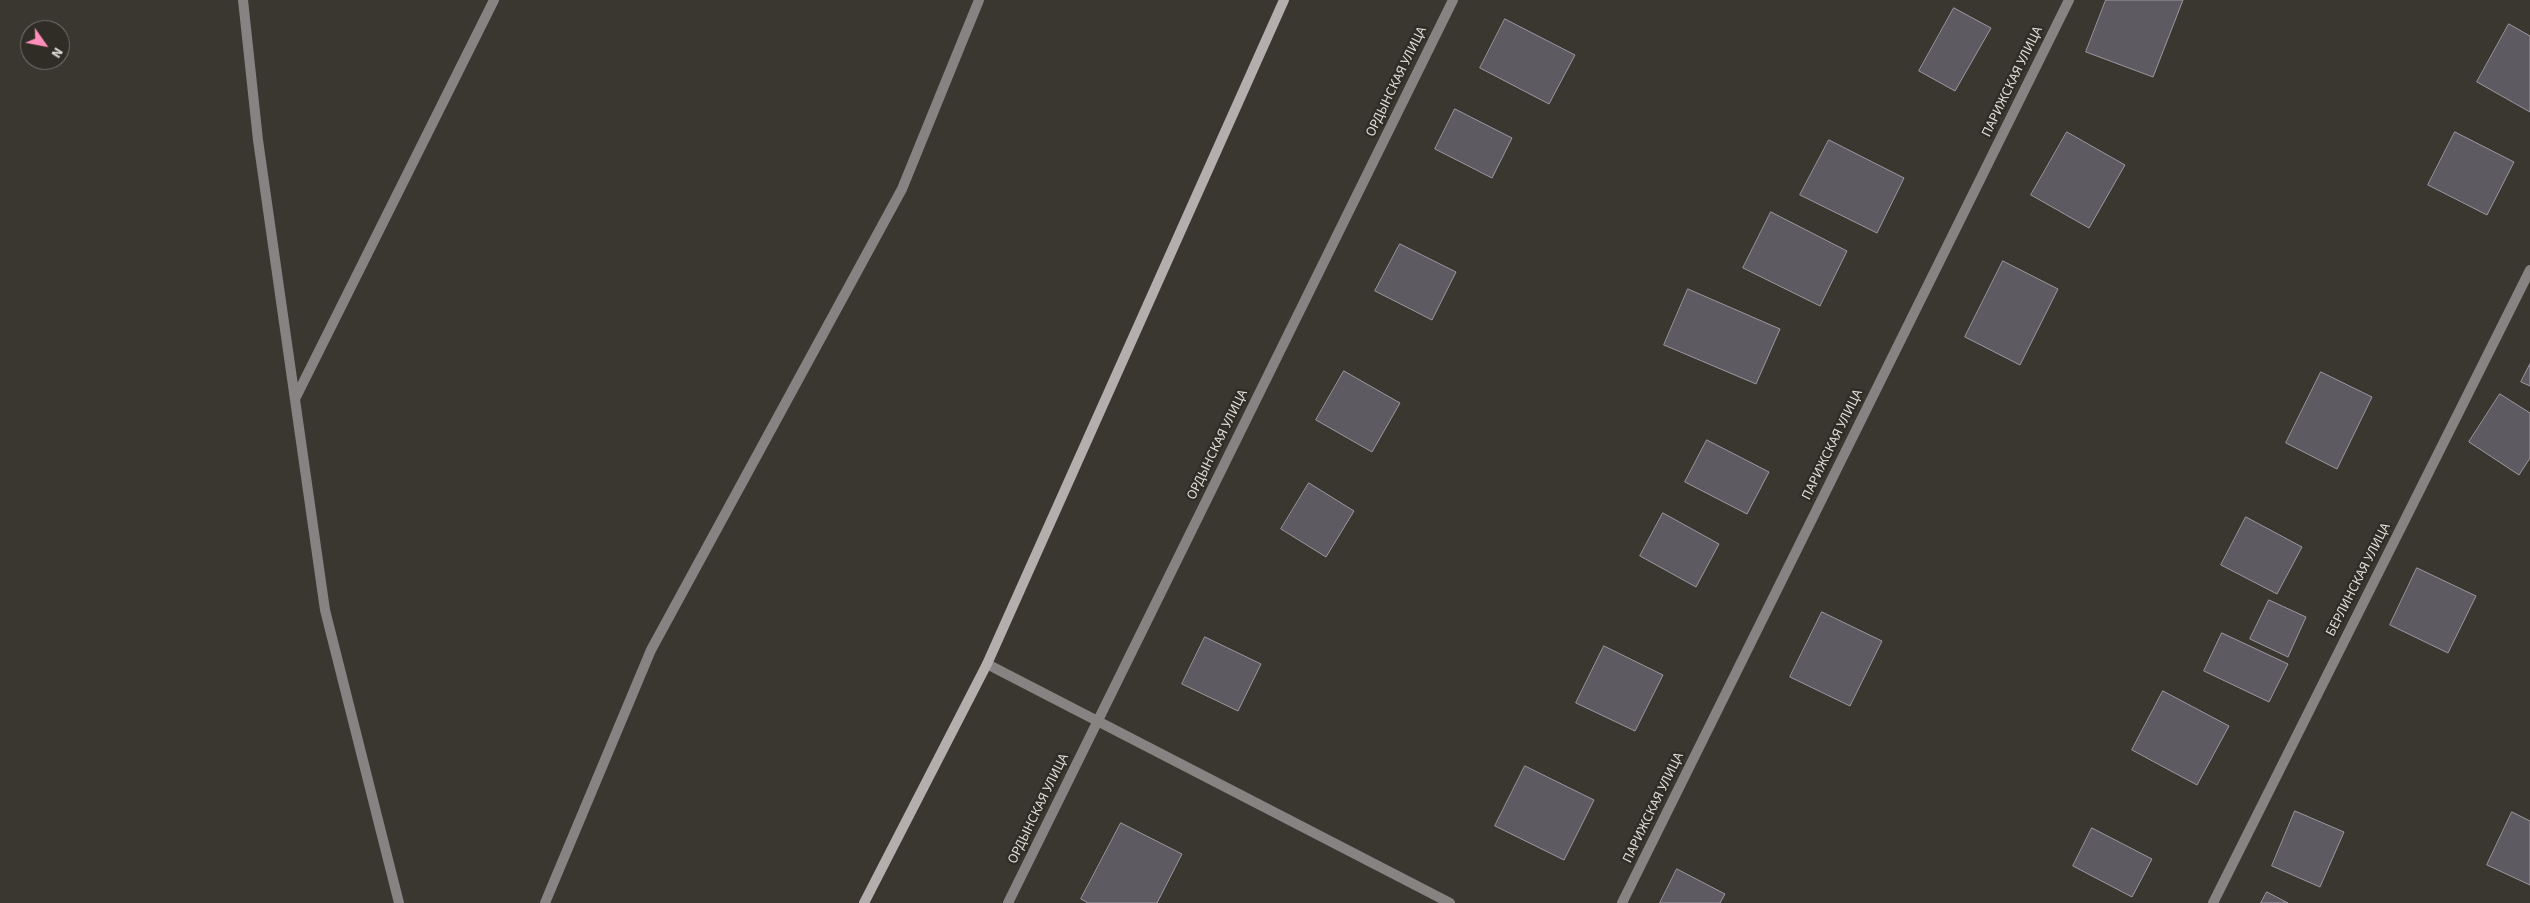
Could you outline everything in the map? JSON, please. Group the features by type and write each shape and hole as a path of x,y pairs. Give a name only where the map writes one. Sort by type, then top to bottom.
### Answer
{"street":[{"path":"243,0 258,140 325,610 399,903"},
{"path":"295,399 494,0"},
{"path":"545,903 651,650 902,189 979,0"},
{"path":"864,903 986,664 1284,0"},
{"name":"ОРДЫНСКАЯ УЛИЦА","path":"1008,903 1453,0"},
{"name":"ПАРИЖСКАЯ УЛИЦА","path":"1622,903 2069,0"},
{"name":"БЕРЛИНСКАЯ УЛИЦА","path":"2213,903 2530,270"},
{"path":"986,664 1450,903"}],"building":[{"path":"2106,0 2183,0 2153,77 2086,52"},
{"path":"1954,8 1991,28 1955,91 1919,71"},
{"path":"1505,19 1575,55 1549,104 1480,68"},
{"path":"2509,24 2530,36 2530,112 2477,82"},
{"path":"1455,109 1512,138 1492,178 1435,149"},
{"path":"2067,132 2125,165 2089,228 2031,195"},
{"path":"2455,132 2514,162 2487,215 2428,185"},
{"path":"1829,140 1904,178 1877,233 1800,195"},
{"path":"1771,212 1847,251 1820,306 1743,268"},
{"path":"1400,244 1456,272 1432,320 1375,291"},
{"path":"2003,261 2058,289 2020,365 1965,337"},
{"path":"1688,289 1780,329 1756,384 1664,345"},
{"path":"2530,364 2530,386 2521,382"},
{"path":"1344,371 1400,403 1372,452 1316,420"},
{"path":"2321,372 2372,397 2337,469 2286,443"},
{"path":"2500,394 2530,413 2530,458 2519,475 2469,442"},
{"path":"1707,440 1769,472 1747,514 1685,482"},
{"path":"1309,483 1354,511 1326,557 1281,529"},
{"path":"1663,513 1719,544 1696,587 1640,556"},
{"path":"2246,517 2302,547 2277,594 2221,565"},
{"path":"2417,568 2476,596 2448,653 2390,625"},
{"path":"2269,600 2306,617 2288,657 2250,639"},
{"path":"1822,612 1882,641 1850,706 1790,677"},
{"path":"2222,633 2288,664 2269,702 2204,671"},
{"path":"1205,637 1261,664 1238,711 1182,684"},
{"path":"1604,646 1663,675 1635,731 1576,703"},
{"path":"2163,691 2229,726 2197,785 2132,750"},
{"path":"1525,766 1594,800 1564,860 1495,826"},
{"path":"2295,811 2344,832 2320,887 2272,866"},
{"path":"2512,812 2530,821 2530,885 2487,865"},
{"path":"1121,823 1182,854 1157,903 1088,903 1081,899"},
{"path":"2092,828 2152,859 2132,897 2073,866"},
{"path":"1677,869 1725,894 1720,903 1660,903"},
{"path":"2267,892 2288,903 2261,903"}]}
